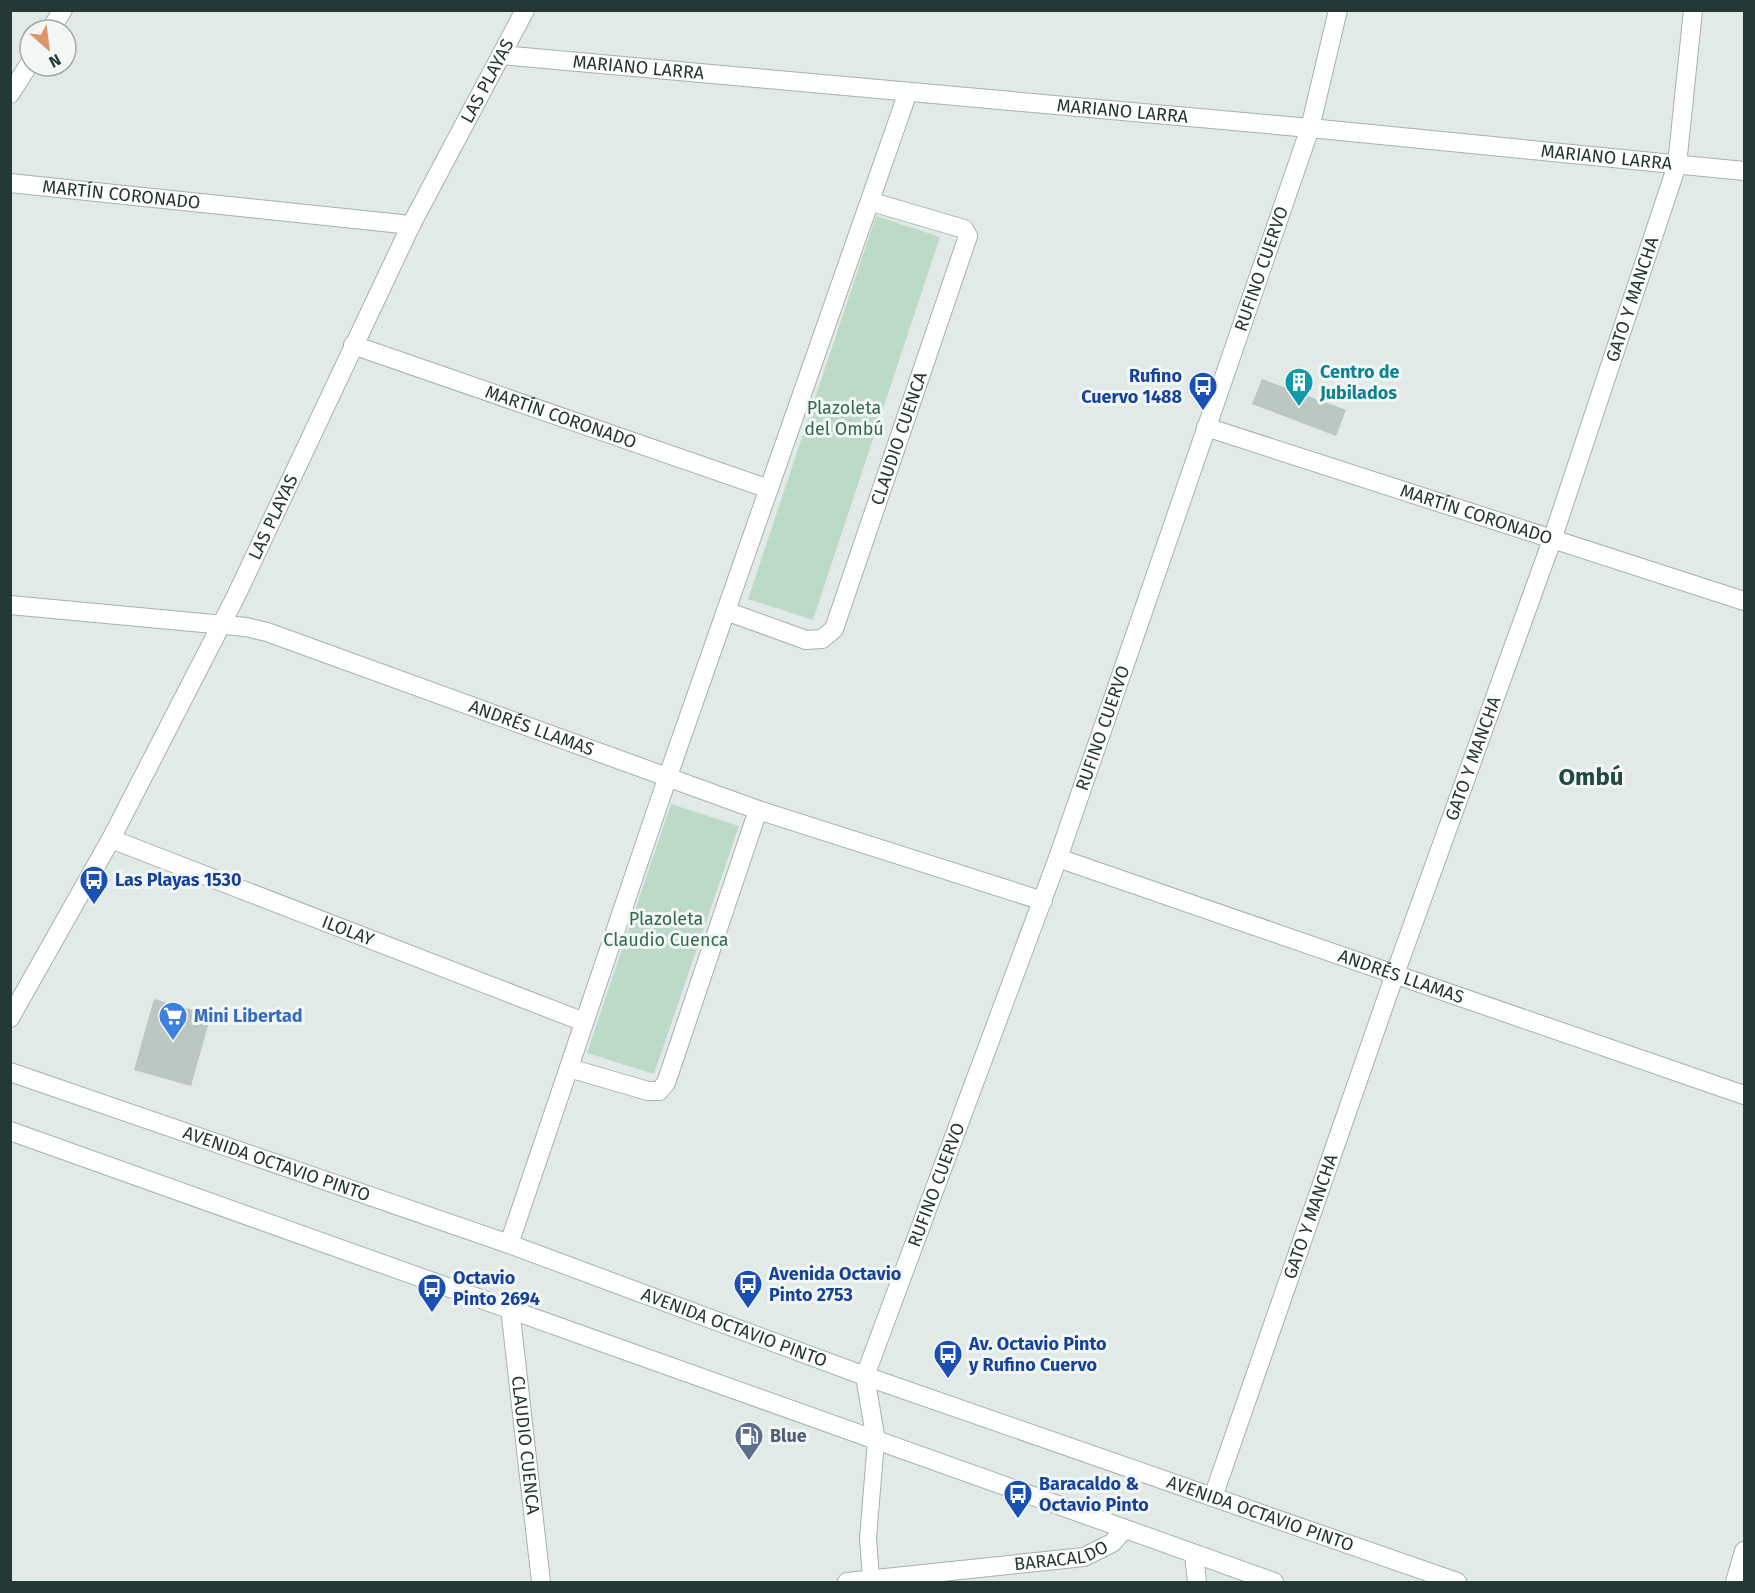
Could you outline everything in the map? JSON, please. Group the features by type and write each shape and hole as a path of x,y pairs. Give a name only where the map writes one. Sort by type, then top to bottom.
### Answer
{"street":[{"name":"LAS PLAYAS","path":"10,1018 111,839 220,624 411,225 525,10"},
{"name":"RUFINO CUERVO","path":"865,1376 1058,858 1310,128 1338,10"},
{"name":"GATO Y MANCHA","path":"1213,1497 1395,974 1552,540 1677,165 1693,10"},
{"name":"MARIANO LARRA","path":"501,55 1310,128 1744,171"},
{"path":"10,94 20,78"},
{"path":"509,1244 668,776 872,202 908,92"},
{"name":"MARTÍN CORONADO","path":"10,183 411,225"},
{"name":"CLAUDIO CUENCA","path":"726,612 806,640 822,639 834,629 968,236 964,229 872,202"},
{"name":"MARTÍN CORONADO","path":"353,345 769,489"},
{"name":"MARTÍN CORONADO","path":"1206,427 1744,601"},
{"name":"ANDRÉS LLAMAS","path":"10,605 220,624 267,632 758,810 1043,901"},
{"path":"569,1068 648,1091 658,1091 666,1083 758,810"},
{"name":"ILOLAY","path":"111,839 584,1022"},
{"name":"ANDRÉS LLAMAS","path":"1058,858 1744,1095"},
{"name":"AVENIDA OCTAVIO PINTO","path":"10,1072 509,1244 865,1376 1457,1582"},
{"path":"10,1131 1274,1582"},
{"name":"CLAUDIO CUENCA","path":"510,1308 540,1582"},
{"path":"865,1376 876,1441"},
{"name":"BARACALDO","path":"847,1582 1084,1557 1112,1543 1124,1530"},
{"path":"1734,1582 1744,1551"},
{"path":"1194,1555 1197,1582"}],"lane":[{"path":"871,1581 868,1538 876,1441"}],"green space":[{"name":"Plazoleta del Ombú","path":"876,216 940,237 813,620 748,599"},
{"name":"Plazoleta Claudio Cuenca","path":"671,804 739,826 654,1074 587,1053"}],"building":[{"name":"Centro de Jubilados","path":"1262,379 1346,410 1336,436 1252,404"},
{"name":"Mini Libertad","path":"154,999 211,1015 191,1086 134,1070"}],"place":[{"name":"Centro de Jubilados","path":"1299,408"},
{"name":"Rufino Cuervo 1488","path":"1203,412"},
{"name":"Las Playas 1530","path":"94,906"},
{"name":"Mini Libertad","path":"173,1042"},
{"name":"Avenida Octavio Pinto 2753","path":"748,1310"},
{"name":"Octavio Pinto 2694","path":"432,1314"},
{"name":"Av. Octavio Pinto y Rufino Cuervo","path":"948,1380"},
{"name":"Blue","path":"749,1462"},
{"name":"Baracaldo & Octavio Pinto","path":"1018,1520"}],"district":[{"name":"Ombú","path":"1591,777"}]}
